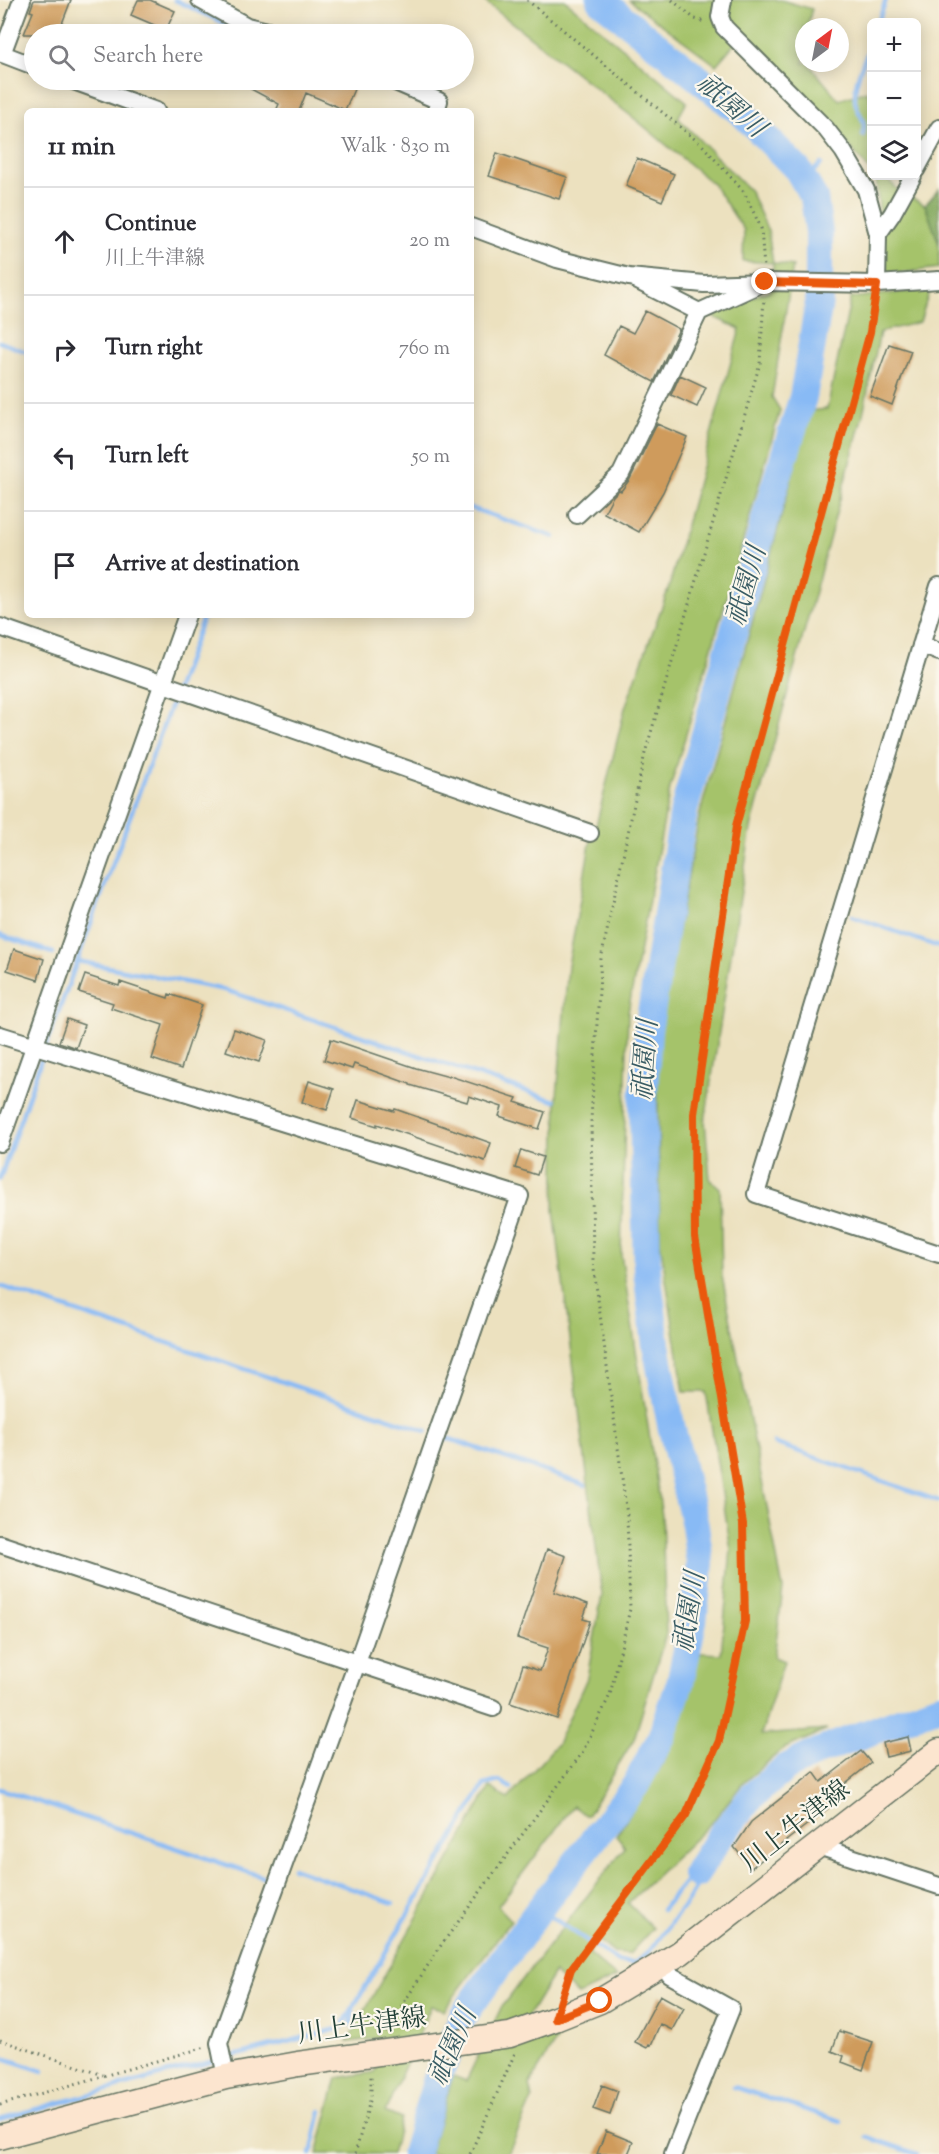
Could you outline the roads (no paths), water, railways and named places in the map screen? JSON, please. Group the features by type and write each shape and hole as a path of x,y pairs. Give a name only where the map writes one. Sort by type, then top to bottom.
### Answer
{"main road":[{"name":"川上牛津線","path":"0,2137 226,2076 510,2035 600,2001 680,1953 939,1752"}],"street":[{"path":"22,0 1,54 24,62"},
{"path":"723,0 720,17 724,27 804,106 843,151 866,190 878,234 877,285"},
{"path":"208,2 244,24"},
{"path":"98,90 148,108"},
{"path":"414,90 439,101 437,108"},
{"path":"921,161 939,128"},
{"path":"878,234 911,180"},
{"path":"474,228 557,259 629,276 704,284 765,282 877,285 939,279"},
{"path":"629,276 699,312"},
{"path":"577,515 621,474 699,312 765,282"},
{"path":"939,586 756,1194 939,1254"},
{"path":"0,1143 186,618"},
{"path":"0,627 590,833"},
{"path":"921,645 939,652"},
{"path":"0,1035 519,1196 357,1663 219,2043 226,2076"},
{"path":"0,1544 493,1708"},
{"path":"818,1846 939,1886"},
{"path":"662,1964 670,1975 731,2009 673,2154"}],"waterway":[{"path":"175,0 226,24"},
{"name":"祇園川","path":"415,2154 437,2079 463,2016 538,1911 635,1786 662,1736 680,1683 693,1621 700,1563 695,1525 671,1425 656,1345 647,1270 643,1104 648,1031 684,810 772,495 803,397 819,302 819,232 814,198 798,170 743,114 600,0"},
{"path":"879,18 886,0"},
{"path":"863,135 864,123 856,104 855,92 860,70 867,54"},
{"path":"804,180 821,164"},
{"path":"0,342 24,351"},
{"path":"474,509 554,537"},
{"path":"0,1179 42,1057 203,618"},
{"path":"852,916 939,947"},
{"path":"0,935 53,953"},
{"path":"77,961 225,990 555,1101"},
{"path":"0,1286 427,1431"},
{"path":"447,1438 585,1485"},
{"path":"774,1443 939,1501"},
{"path":"696,1874 718,1839 753,1795 787,1767 820,1751 939,1706"},
{"path":"226,2058 341,2028 484,1785 499,1781 511,1788"},
{"path":"0,1789 263,1877"},
{"path":"293,1868 393,1903"},
{"path":"538,1911 553,1918 619,1962 634,1963 648,1953 690,1898 697,1884 696,1874 688,1878 662,1910"},
{"path":"351,2025 353,2009"},
{"path":"0,2057 43,2071"},
{"path":"0,2119 217,2060"},
{"path":"734,2087 841,2121"},
{"path":"311,2154 321,2111"},
{"path":"867,2137 917,2154"}]}
